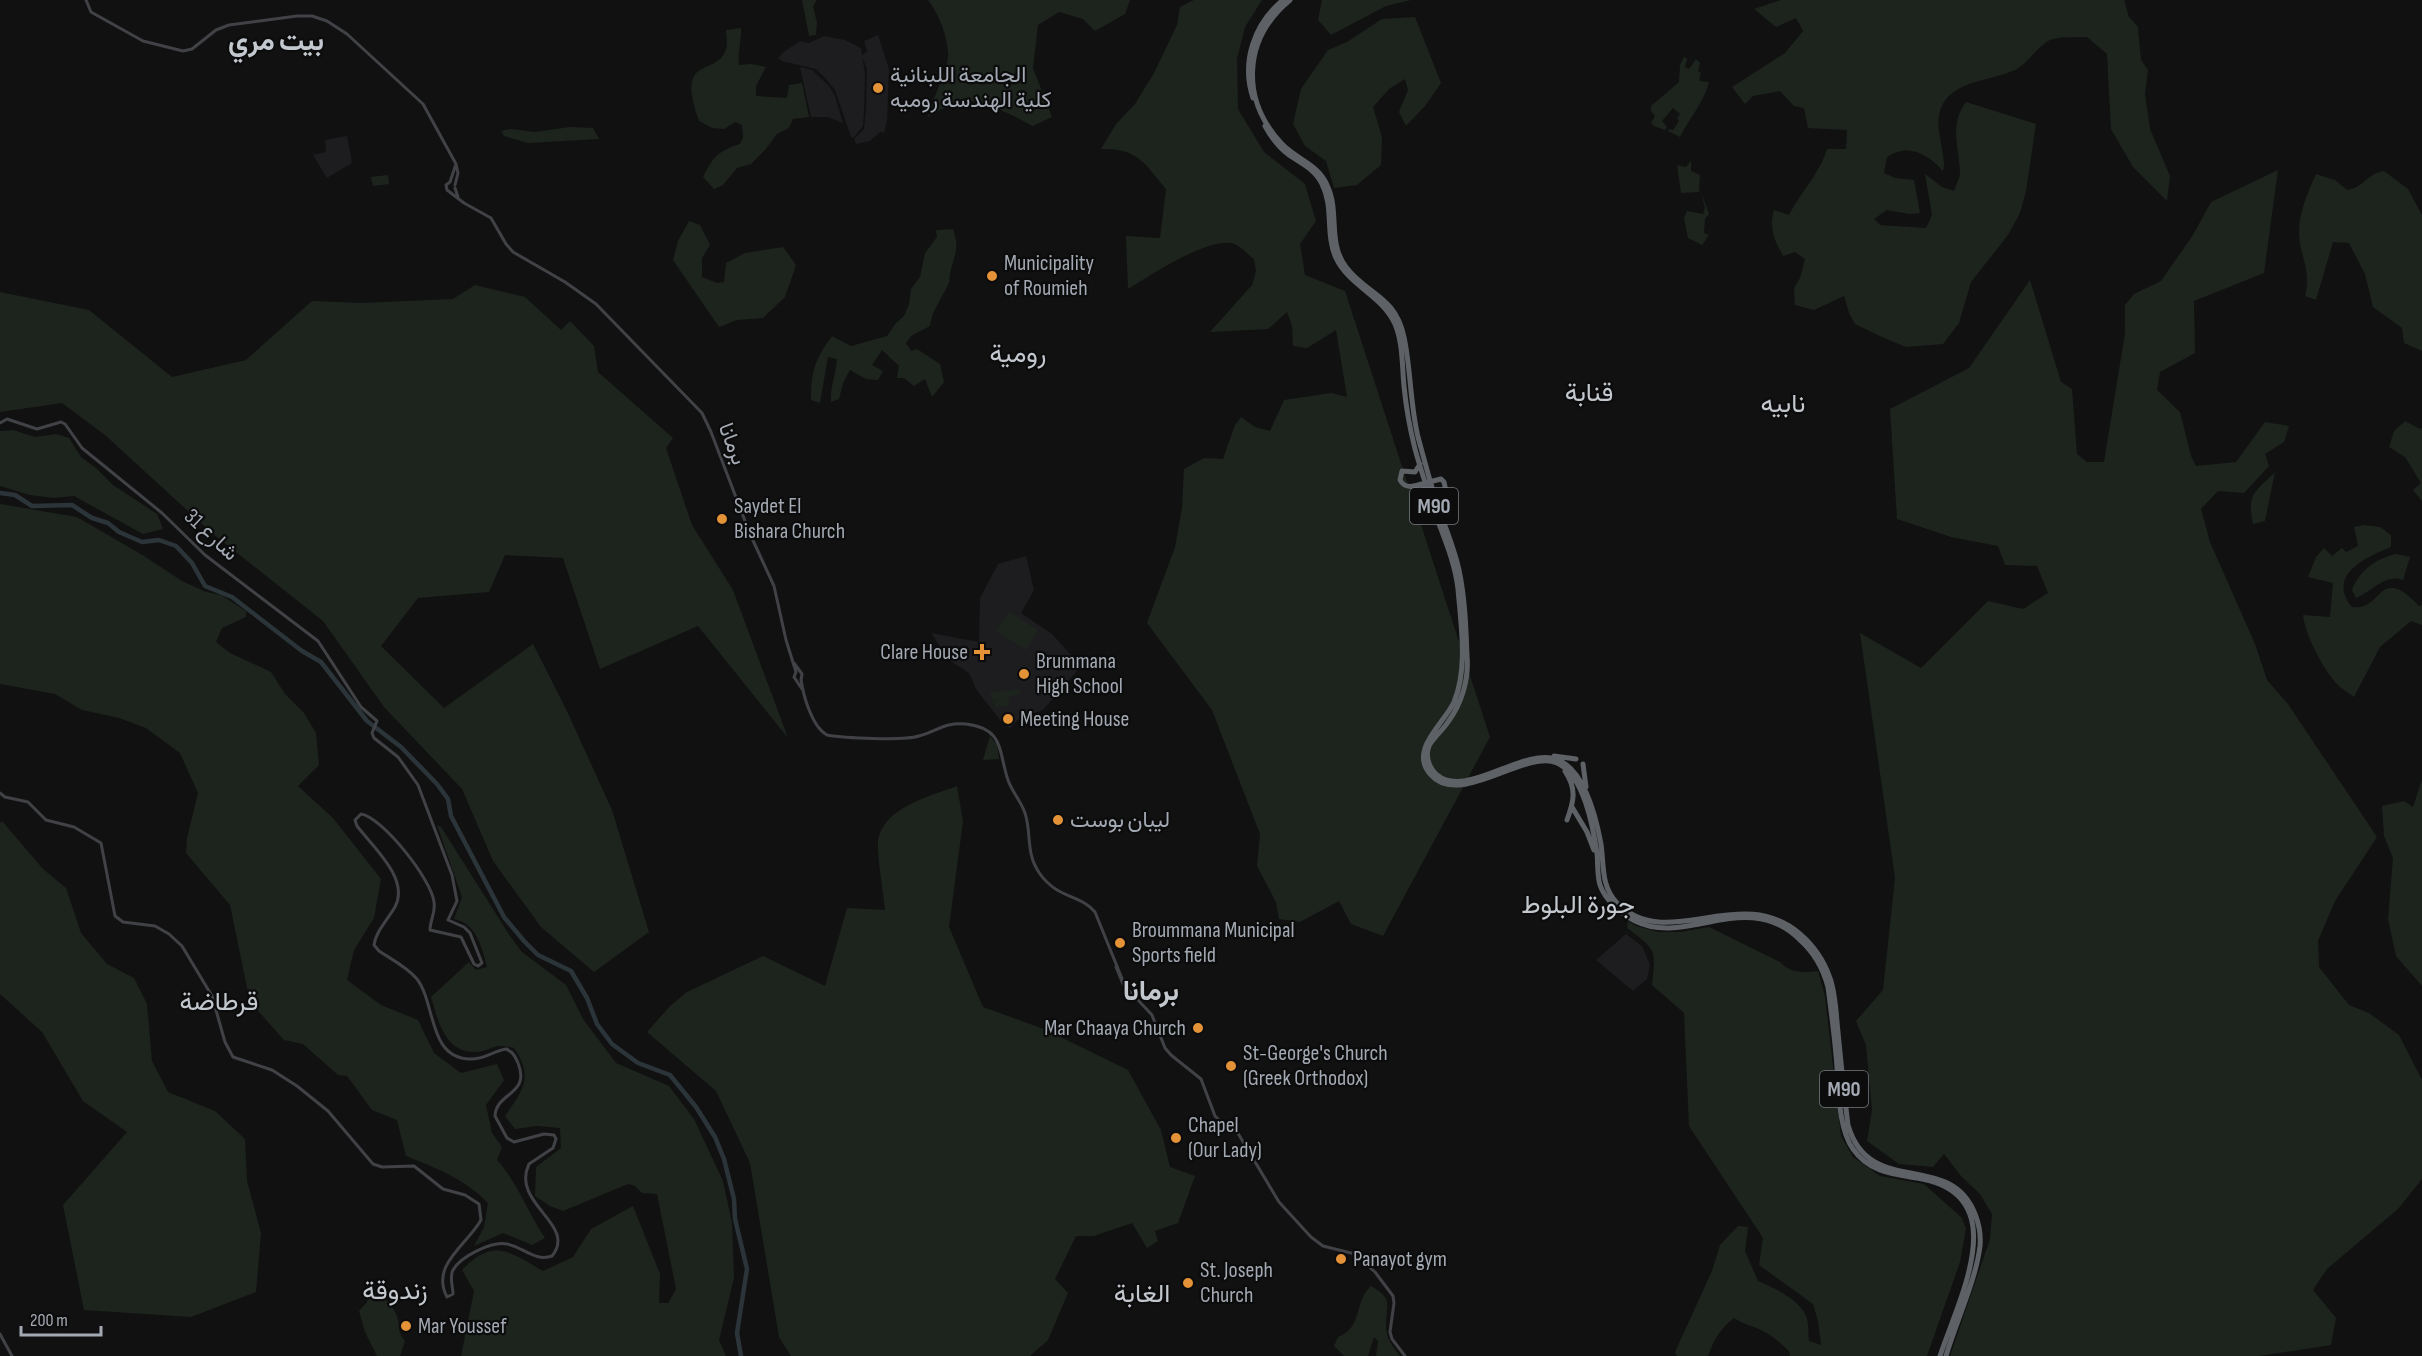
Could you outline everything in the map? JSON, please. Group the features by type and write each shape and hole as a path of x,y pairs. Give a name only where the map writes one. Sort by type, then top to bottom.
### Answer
{"highway":[{"name":"M90","path":"1283,0 1263,22 1251,45 1248,64 1251,90 1264,123 1275,142 1289,155 1313,170 1323,185 1329,203 1331,242 1342,269 1354,282 1376,298 1394,323 1399,337 1412,432 1437,518 1445,535 1457,581 1463,666 1453,703 1424,748 1426,768 1437,781 1455,786 1537,762 1550,761 1561,765 1581,789 1594,835 1600,885 1624,912 1639,923 1663,928 1733,918 1762,919 1787,929 1815,956 1828,987 1843,1121 1850,1144 1862,1159 1876,1169 1896,1176 1931,1181 1952,1191 1962,1200 1973,1224 1976,1239 1972,1257 1940,1356"},
{"name":"M90","path":"1290,0 1273,16 1260,37 1253,60 1254,89 1268,124 1277,138 1290,151 1316,168 1327,183 1332,204 1336,248 1347,268 1380,295 1399,321 1404,336 1414,421 1460,575 1468,668 1465,685 1454,713 1430,746 1428,756 1431,767 1440,777 1454,782 1546,757 1558,759 1572,769 1587,794 1600,841 1605,885 1615,904"},
{"path":"1420,464 1415,472 1402,471 1400,480 1404,485 1410,487 1441,479 1444,482 1445,497"},
{"path":"1424,483 1429,507 1437,518"},
{"path":"1435,496 1445,497"},
{"path":"1437,503 1445,497"},
{"path":"1546,757 1576,759"},
{"path":"1583,764 1587,794"},
{"path":"1561,765 1574,788 1575,798 1567,820"},
{"path":"1572,807 1587,832 1597,857"},
{"name":"M90","path":"1624,912 1641,919 1664,924 1730,914 1745,913 1766,916 1796,930 1818,954 1832,986 1848,1125 1856,1145 1867,1158 1885,1168 1930,1176 1949,1183 1970,1203 1978,1223 1980,1242 1977,1259 1946,1356"}],"main road":[{"path":"86,0 91,12 143,41 183,51 192,49 212,33 229,26 297,16 312,16 327,21 351,38 417,97 427,110 456,164 458,174 455,186 450,191 446,186 450,182 456,164"},
{"path":"450,182 455,186 459,198"},
{"name":"برمانا","path":"450,191 467,205 488,215 513,252 565,282 602,310 691,401 705,419 743,518 774,585 790,656 798,672"},
{"name":"شارع 31","path":"0,423 7,419 37,429 61,422 65,424 82,448 162,513 218,566 318,641 359,703 375,718 377,724 373,731 376,741 402,761 422,792 457,891 456,907 448,920 464,927 470,933 482,963 478,966 474,964 461,937 430,930 434,900 416,864 390,835 367,815 361,814 355,820 357,826 394,876 399,892 396,904 376,937 374,945 417,979 432,1013 438,1040 448,1051 470,1059 506,1049 516,1058 522,1074 521,1081 516,1089 497,1106 495,1116 507,1138 514,1142 544,1134 554,1136 556,1139 553,1148 529,1164 526,1176 528,1191 533,1203 554,1227 557,1243 555,1253 549,1257 540,1258 508,1244 493,1245 471,1255 457,1265 452,1273 453,1294 447,1298 444,1290 444,1270 453,1253 481,1220 479,1204 465,1195 443,1189 414,1166 382,1167 373,1164 328,1111 297,1086 272,1070 233,1057 225,1042 212,996 182,946 169,934 155,926 123,922 115,916 101,843 80,830 46,820 28,802 6,797 0,793"},
{"path":"799,680 802,675 798,672 794,676 799,680 814,720 827,735 916,737 951,723 969,725 991,732 999,741 1009,783 1025,813 1028,842 1036,866 1055,890 1093,909 1101,923 1118,975 1152,1015 1163,1044 1171,1055 1202,1080 1215,1116 1224,1125 1236,1130 1279,1202 1311,1237 1323,1246 1352,1253 1363,1260 1393,1296 1390,1332 1392,1339 1405,1356"},
{"path":"0,1334 12,1356"}],"shaded area":[{"path":"802,0 817,0 813,6 817,23 816,35 809,36"},
{"path":"928,0 1130,0 1125,14 1095,31 1083,19 1059,12 1038,25 1033,68 1052,117 1033,126 992,107 967,101 952,104 928,117 945,70 948,48 944,30"},
{"path":"1194,0 1262,0 1245,27 1237,59 1238,109 1264,152 1305,184 1316,221 1300,244 1305,275 1345,291 1490,737 1383,936 1351,924 1339,901 1300,922 1279,919 1276,902 1257,866 1260,834 1212,710 1147,623 1175,547 1182,508 1184,469 1204,458 1223,459 1235,425 1241,417 1255,427 1270,431 1284,400 1331,393 1347,397 1336,330 1307,348 1293,346 1292,326 1287,312 1268,329 1210,332 1252,285 1256,271 1254,259 1237,245 1220,243 1193,252 1128,289 1126,236 1160,238 1166,189 1146,165 1132,154 1114,149 1101,149 1116,124 1135,104 1154,73 1177,25 1180,7"},
{"path":"1322,0 1411,0 1386,6 1331,35 1318,20"},
{"path":"1781,0 2124,0 2129,17 2138,27 2141,60 2148,70 2145,94 2150,129 2170,176 2167,201 2133,167 2111,129 2107,54 2087,37 2050,40 2015,70 1969,84 1950,95 1943,104 1938,123 1944,160 1943,171 1931,160 1917,152 1903,151 1887,157 1884,173 1895,178 1914,180 1920,213 1909,214 1887,210 1874,219 1880,225 1926,228 1932,215 1925,174 1942,187 1954,191 1960,172 1956,127 1966,102 2036,124 2026,191 2020,213 2008,235 1971,282 1959,323 1943,344 1906,347 1855,324 1844,296 1814,310 1795,305 1794,288 1800,278 1805,259 1795,252 1783,256 1773,234 1774,210 1789,215 1820,166 1827,149 1846,149 1847,130 1808,128 1804,108 1794,106 1780,91 1753,96 1745,104 1732,87 1785,53 1803,31 1796,18 1776,27 1754,9"},
{"path":"1415,17 1441,83 1425,106 1406,126 1399,112 1408,90 1405,79 1389,89 1373,107 1382,137 1381,165 1357,185 1334,188 1326,161 1305,146 1293,124 1301,89 1328,50 1347,42 1382,19"},
{"path":"741,28 739,65 751,64 766,67 756,86 756,96 787,98 789,85 802,83 809,117 793,119 789,128 777,134 751,164 737,168 723,185 714,189 703,177 717,156 726,149 740,144 743,138 742,125 735,122 724,129 712,128 699,121 692,85 694,76 700,70 722,58 727,47 726,30"},
{"name":"الجامعة اللبنانية كلية الهندسة روميه","path":"878,35 889,69 887,121 884,133 880,132 870,141 856,144 854,139 864,129 866,109 867,69 862,56 867,51 864,41"},
{"path":"824,36 845,40 861,48 865,74 863,126 853,138 835,90 825,78 816,69 778,58 800,41 809,43"},
{"path":"1684,57 1687,59 1685,67 1689,69 1696,59 1700,63 1699,81 1709,82 1704,97 1680,137 1668,131 1673,130 1679,121 1677,118 1680,114 1673,108 1662,121 1667,127 1665,130 1651,123 1655,116 1651,111 1651,106 1679,82 1680,65"},
{"path":"800,67 812,70 829,86 835,96 843,123 828,117 811,117"},
{"path":"570,127 593,128 599,139 528,143 504,136 501,131 510,129 535,132"},
{"path":"347,136 352,163 327,178 313,155 326,152 325,140"},
{"path":"1691,161 1691,171 1700,175 1699,192 1681,193 1677,165 1686,167"},
{"path":"2278,170 2264,273 2194,301 2195,353 2160,372 2157,390 2180,412 2191,456 2196,466 2236,462 2265,422 2289,426 2284,442 2265,454 2269,466 2244,493 2218,491 2201,509 2210,542 2255,644 2267,680 2288,704 2377,837 2335,901 2318,941 2319,967 2349,1005 2369,1013 2399,1035 2422,1080 2422,1179 2398,1209 2327,1269 2313,1290 2336,1318 2331,1345 2259,1356 1950,1356 1990,1239 1992,1214 1980,1194 1961,1176 1944,1154 1933,1167 1899,1164 1867,1141 1872,1110 1866,1045 1856,1021 1883,990 1895,878 1860,633 1921,668 1988,601 2023,609 2048,593 2037,566 2005,565 1998,546 1951,537 1897,519 1890,409 1969,368 2030,280 2061,382 2072,389 2077,454 2087,462 2104,462 2125,333 2125,305 2134,294 2161,281 2193,235 2211,202"},
{"path":"2384,171 2408,189 2422,215 2422,351 2404,343 2402,328 2373,307 2365,274 2349,243 2333,242 2316,300 2305,296 2307,278 2299,225 2304,202 2316,174 2335,180 2347,190"},
{"path":"388,175 389,184 373,186 371,177"},
{"path":"1701,192 1709,214 1705,219 1704,233 1709,235 1702,245 1688,238 1684,218 1687,211 1703,214 1705,208"},
{"path":"689,221 700,225 710,245 702,258 702,277 717,283 724,282 726,263 745,253 783,247 796,265 785,297 763,318 737,320 719,327 673,260 678,241"},
{"path":"953,229 956,249 948,285 934,311 930,326 911,336 906,343 911,351 917,349 940,364 944,382 932,397 925,379 914,386 904,378 897,378 899,366 882,350 872,365 883,371 878,380 866,379 850,370 843,383 839,399 831,402 837,359 828,357 820,403 811,400 815,366 832,336 851,346 887,336 904,316 909,304 911,289 920,277 925,253 937,237 936,230"},
{"path":"475,285 525,297 561,330 570,321 594,346 598,372 673,438 666,448 692,525 733,590 788,738 698,626 600,669 563,558 505,555 489,592 418,598 381,646 444,708 533,644 566,709 612,810 649,932 594,972 541,927 493,861 462,789 384,707 323,621 212,533 105,435 62,403 0,412 0,292 89,310 172,377 246,360 312,301 361,303 453,299"},
{"path":"2405,421 2422,428 2422,501 2413,490 2421,483 2405,457 2389,447 2394,431"},
{"path":"13,430 35,437 56,434 69,438 81,457 113,485 157,514 163,529 143,534 74,496 53,498 30,495 0,486 0,431"},
{"path":"2275,472 2265,521 2253,524 2251,506 2254,494"},
{"path":"0,504 77,517 182,581 206,592 221,595 246,611 246,617 222,628 216,642 230,653 271,672 285,694 304,713 316,733 319,765 298,786 333,818 381,879 374,918 354,950 347,980 381,1005 418,1020 434,1053 461,1073 497,1064 504,1080 486,1105 492,1133 502,1147 497,1160 511,1178 545,1238 532,1245 503,1233 474,1246 484,1227 488,1203 460,1181 406,1156 397,1120 372,1110 347,1076 338,1075 303,1044 284,1040 250,1002 230,905 186,853 187,838 198,793 180,753 146,728 119,718 82,710 55,694 0,684"},
{"path":"2364,525 2380,527 2391,535 2391,547 2371,556 2352,569 2346,577 2345,596 2352,607 2362,607 2388,588 2396,588 2419,606 2422,605 2422,625 2411,621 2380,647 2354,697 2338,685 2321,662 2307,632 2303,615 2330,617 2333,583 2308,577 2316,557 2324,548 2332,556 2342,548 2346,552 2358,546 2354,527"},
{"path":"2396,554 2410,557 2403,580 2385,581 2356,598 2352,590 2364,571 2375,562"},
{"name":"Brummana High School","path":"1026,556 1034,590 1021,613 1052,634 1081,666 1043,710 1020,718 1010,728 1003,724 976,689 969,673 949,660 931,633 979,642 980,598 998,564"},
{"path":"1009,612 1038,630 1026,650 996,631"},
{"path":"1020,689 1021,694 1008,697 1010,705 995,707 994,701 1003,699 992,700 990,692"},
{"path":"990,736 997,745 999,759 983,760"},
{"path":"2422,780 2422,986 2396,956 2388,919 2393,858 2384,836 2382,806 2404,801 2413,807"},
{"path":"957,786 963,821 949,927 983,1007 1044,1029 1128,1070 1161,1130 1170,1167 1195,1176 1178,1223 1155,1231 1158,1241 1147,1248 1132,1223 1094,1236 1076,1236 1055,1279 1068,1293 1048,1340 1030,1356 791,1356 779,1337 750,1163 716,1091 647,1032 670,1006 687,992 763,956 825,986 847,908 885,910 878,850 879,836 884,826 901,810 923,798"},
{"path":"2,821 43,869 66,888 81,933 107,964 134,978 147,1004 152,1061 168,1092 215,1111 245,1139 247,1181 261,1233 256,1292 191,1317 84,1310 63,1205 127,1132 83,1101 42,1032 0,994 0,823"},
{"path":"437,825 441,827 522,952 566,985 583,1019 616,1063 669,1086 694,1119 723,1181 732,1223 734,1278 719,1340 726,1356 461,1356 474,1291 462,1270 473,1260 483,1254 502,1251 521,1258 543,1271 573,1257 591,1229 633,1206 660,1274 659,1303 668,1303 676,1289 657,1194 642,1193 635,1186 628,1184 563,1211 535,1196 536,1167 561,1148 560,1128 537,1126 515,1129 505,1116 524,1083 524,1067 514,1048 499,1046 479,1052 465,1051 457,1047 444,1034 431,997 469,962 476,970 487,967 480,944 473,931 462,921 454,919 462,897"},
{"path":"1628,921 1636,926 1658,932 1680,932 1709,927 1793,970 1818,971 1825,996 1841,1136 1853,1157 1880,1176 1924,1184 1962,1218 1966,1229 1960,1262 1927,1356 1790,1356 1789,1351 1769,1334 1734,1318 1718,1335 1708,1356 1677,1356 1675,1352 1712,1271 1720,1245 1738,1226 1748,1227 1745,1251 1758,1281 1798,1304 1807,1319 1809,1341 1821,1345 1813,1304 1759,1265 1763,1238 1689,1126 1684,1013 1652,985 1654,964 1652,951 1644,941 1627,928"},
{"path":"1626,934 1642,946 1650,965 1647,979 1633,991 1596,960"},
{"path":"369,1285 395,1311 400,1334 405,1341 400,1356 377,1356 365,1332 359,1311 367,1302"},
{"path":"1371,1286 1386,1298 1387,1334 1392,1346 1400,1356 1376,1356 1378,1341 1374,1337 1368,1356 1344,1356 1334,1346 1338,1337 1346,1333 1355,1321 1362,1299"}],"waterway":[{"path":"0,493 15,495 32,506 72,505 92,518 108,523 119,532 142,542 159,540 176,546 192,563 205,586 232,597 302,651 321,662 367,721 401,747 437,784 448,799 451,816 504,917 538,955 571,971 587,998 597,1024 612,1044 638,1063 670,1075 696,1107 715,1137 724,1159 734,1199 735,1219 747,1269 737,1333 741,1356"}],"place":[{"name":"الجامعة اللبنانية كلية الهندسة روميه","path":"878,88"},
{"name":"Municipality of Roumieh","path":"992,276"},
{"name":"Saydet El Bishara Church","path":"722,519"},
{"name":"Clare House","path":"982,652"},
{"name":"Brummana High School","path":"1024,674"},
{"name":"Meeting House","path":"1008,719"},
{"name":"ليبان بوست","path":"1058,820"},
{"name":"Broummana Municipal Sports field","path":"1120,943"},
{"name":"Mar Chaaya Church","path":"1198,1028"},
{"name":"St-George's Church (Greek Orthodox)","path":"1231,1066"},
{"name":"Chapel (Our Lady)","path":"1176,1138"},
{"name":"Panayot gym","path":"1341,1259"},
{"name":"St. Joseph Church","path":"1188,1283"},
{"name":"Mar Youssef","path":"406,1326"}],"district":[{"name":"بيت مري","path":"276,41"},
{"name":"رومية","path":"1018,354"},
{"name":"قنابة","path":"1589,393"},
{"name":"نابيه","path":"1783,404"},
{"name":"جورة البلوط","path":"1578,905"},
{"name":"برمانا","path":"1151,991"},
{"name":"قرطاضة","path":"219,1002"},
{"name":"زندوقة","path":"395,1291"},
{"name":"الغابة","path":"1142,1294"}]}
